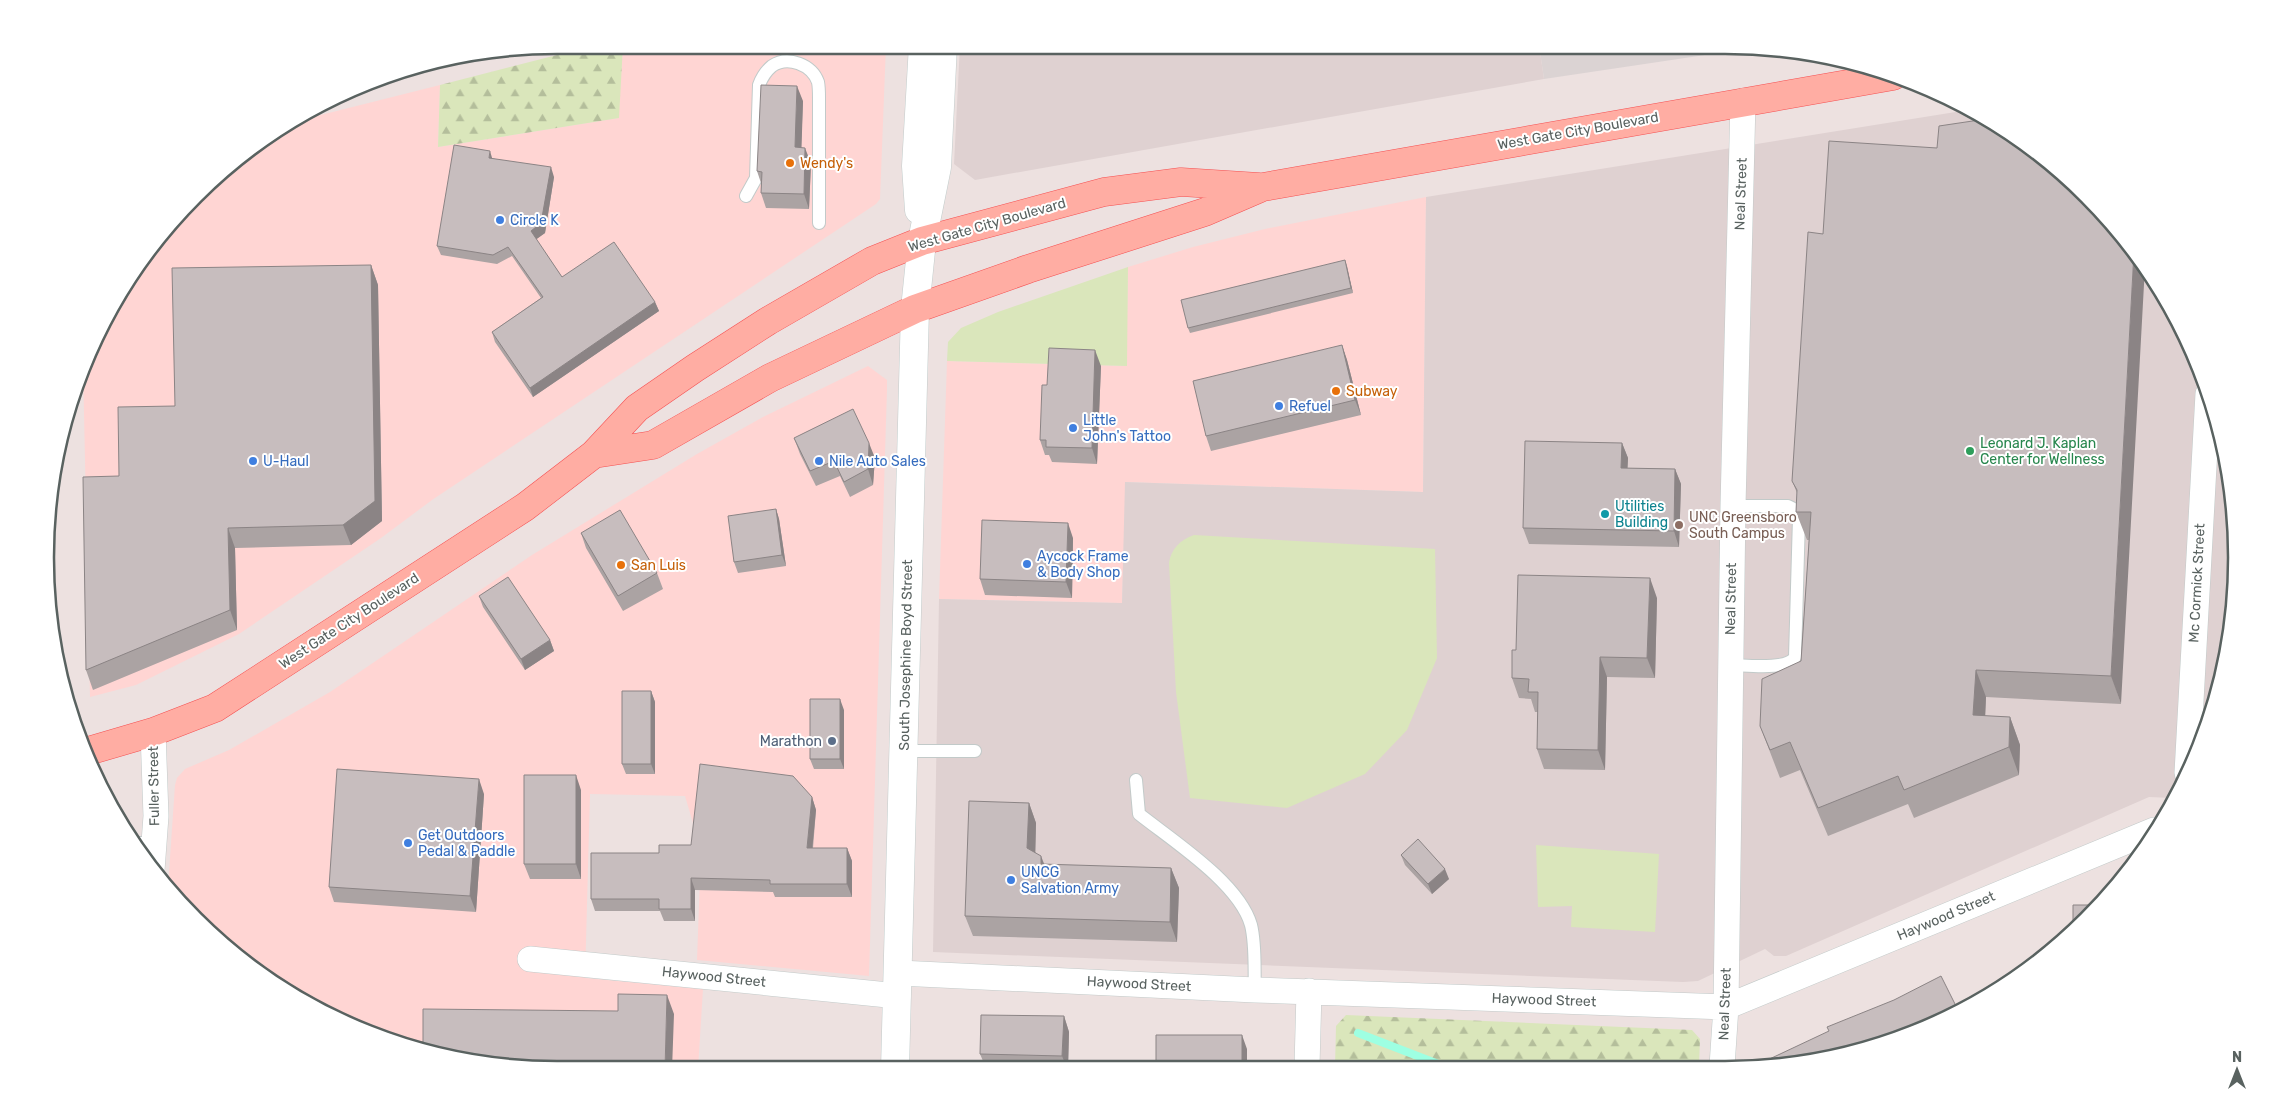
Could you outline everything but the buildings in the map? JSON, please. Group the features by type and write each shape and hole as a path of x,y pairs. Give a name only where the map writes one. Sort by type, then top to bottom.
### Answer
{"main road":[{"name":"South Josephine Boyd Street","path":"922,54 916,166 922,242"},
{"name":"South Josephine Boyd Street","path":"895,1061 915,309 922,242 937,167 943,54"},
{"name":"West Gate City Boulevard","path":"594,454 653,446 770,378 915,309 1028,269 1205,212 1263,187 1880,78"},
{"name":"West Gate City Boulevard","path":"92,750 153,732 215,708 525,507 594,454 637,408 695,368 768,321 872,261 922,242 1104,192 1182,182 1263,187"}],"street":[{"name":"Neal Street","path":"1722,1061 1726,1007 1730,665 1743,101"},
{"name":"Mc Cormick Street","path":"2188,754 2207,413"},
{"name":"Fuller Street","path":"144,843 156,816 153,732"},
{"name":"Haywood Street","path":"530,959 898,985 1255,990 1726,1007 2145,834"},
{"path":"1307,1061 1309,992"}],"lane":[{"path":"746,196 756,178 759,85 764,74 773,65 783,61 803,65 812,72 818,82 819,223"},
{"path":"1730,665 1784,665 1792,662 1795,657 1799,518 1792,508 1788,506 1733,506"},
{"path":"904,751 975,751"},
{"path":"1136,780 1139,814 1225,882 1242,903 1250,925 1255,990"}],"shaded area":[{"path":"622,54 886,54 880,199 876,204 432,500 381,538 239,634 136,685 90,697 83,387 92,365 121,306 158,251 179,225 225,179 251,158 306,121 315,117 440,85 438,147 618,118"},
{"path":"960,54 1540,54 1544,79 975,180 954,164"},
{"path":"1540,54 1712,54 1544,79"},
{"name":"UNC Greensboro South Campus","path":"1958,112 2004,139 2057,179 2103,225 2124,251 2161,306 2190,365 2202,396 2219,459 2227,525 2228,558 2224,623 2219,656 2202,719 2190,750 2167,798 2149,797 1786,956 1774,956 1765,949 1698,981 1683,982 933,952 939,599 1122,603 1125,482 1423,492 1426,197"},
{"path":"1426,197 1423,492 1126,482 1122,603 939,599 947,361 1126,366 1128,267 1193,247 1265,229"},
{"path":"868,366 887,380 869,976 697,960 701,850 685,796 590,794 585,978 703,989 698,1061 525,1060 459,1052 396,1035 335,1009 306,994 278,976 225,936 201,914 169,877 175,785 177,778 185,769 229,750 330,692 532,555 697,454 763,417"}],"green space":[{"path":"561,54 623,54 619,118 438,147 440,85"},
{"path":"1128,267 1127,366 947,361 948,342 961,328 998,312"},
{"path":"1194,535 1435,549 1437,658 1407,730 1365,774 1287,808 1190,798 1176,692 1169,563 1172,553 1177,546"},
{"path":"1536,845 1659,854 1655,932 1571,927 1572,906 1538,907"},
{"path":"1346,1015 1692,1030 1700,1039 1699,1061 1335,1061 1336,1026"}],"waterway":[{"path":"1358,1033 1430,1061"}],"place":[{"name":"Wendy's","path":"790,163"},
{"name":"Circle K","path":"500,220"},
{"name":"Subway","path":"1336,391"},
{"name":"Refuel","path":"1279,406"},
{"name":"Little John's Tattoo","path":"1073,428"},
{"name":"Leonard J. Kaplan Center for Wellness","path":"1970,451"},
{"name":"U-Haul","path":"253,461"},
{"name":"Nile Auto Sales","path":"819,461"},
{"name":"Utilities Building","path":"1605,514"},
{"name":"UNC Greensboro South Campus","path":"1679,525"},
{"name":"Aycock Frame & Body Shop","path":"1027,564"},
{"name":"San Luis","path":"621,565"},
{"name":"Marathon","path":"832,741"},
{"name":"Get Outdoors Pedal & Paddle","path":"408,843"},
{"name":"UNCG Salvation Army","path":"1011,880"}]}
